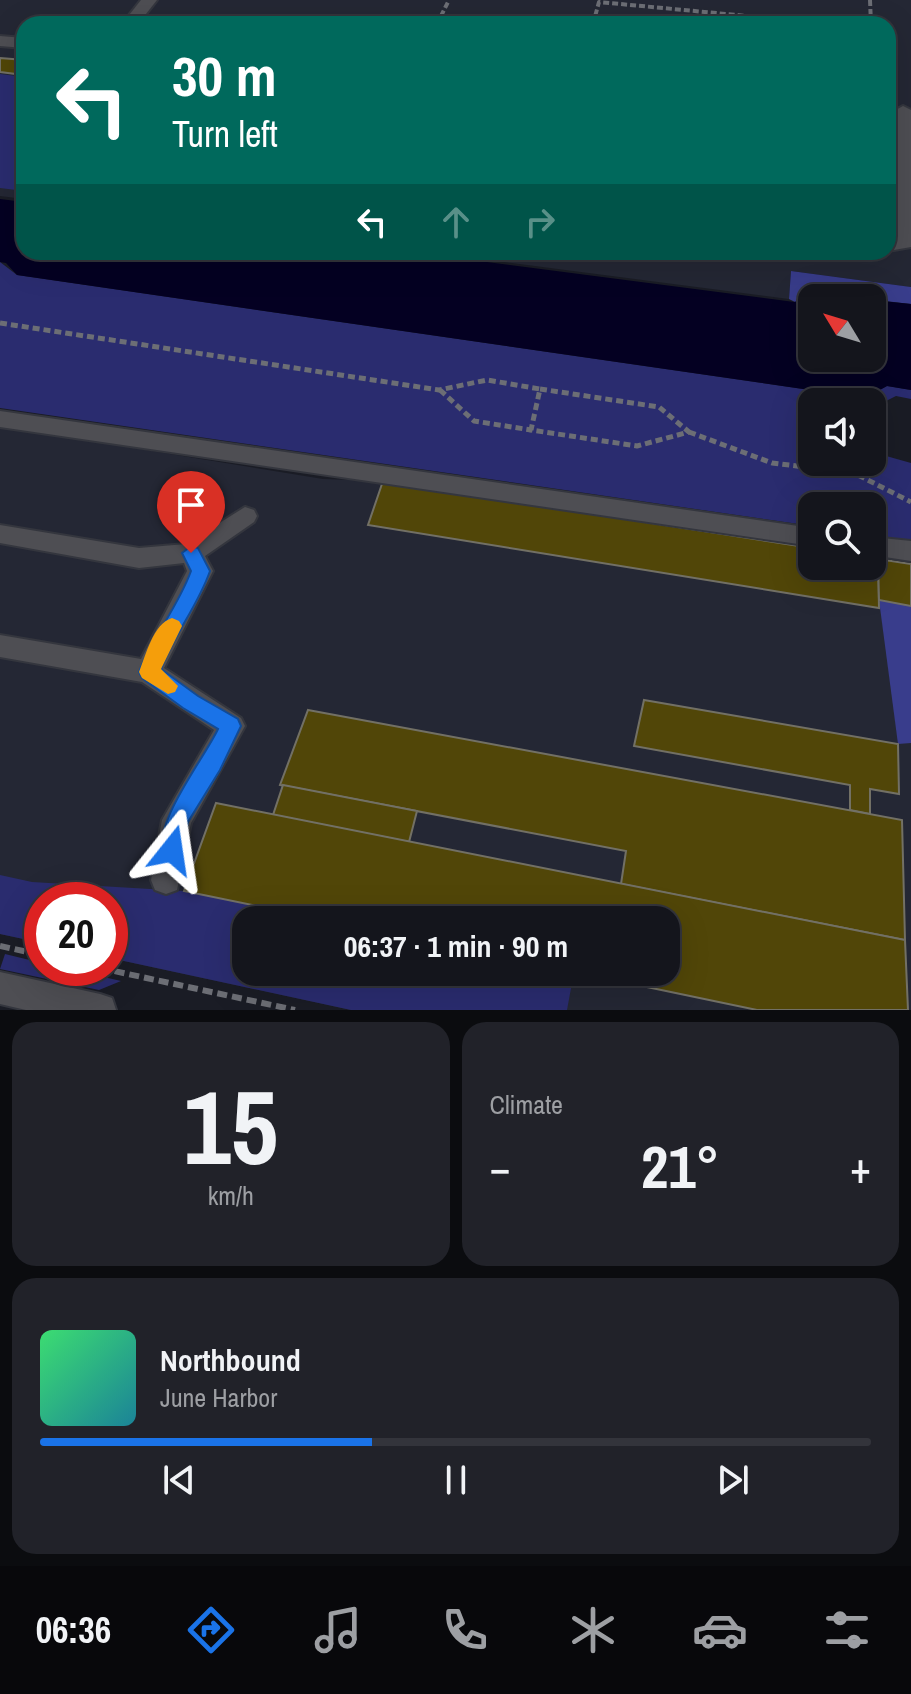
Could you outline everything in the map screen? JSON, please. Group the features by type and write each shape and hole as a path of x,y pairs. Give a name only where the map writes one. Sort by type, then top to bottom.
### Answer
{"street":[{"path":"136,16 149,0"},
{"path":"896,244 906,242 903,111"},
{"path":"0,419 798,535"},
{"path":"0,534 139,558 191,553 245,516"},
{"path":"886,548 911,551"},
{"path":"149,672 161,643 192,596 200,571 191,553"},
{"path":"0,646 149,672 190,702 231,726 177,820 166,880"},
{"path":"0,988 100,1010"}],"path":[{"path":"595,16 599,2 747,16"},
{"path":"0,323 439,390 487,380 659,407 689,432 772,463 854,473 911,502"},
{"path":"531,430 540,389"},
{"path":"439,390 474,421 637,446 689,432"},
{"path":"0,946 24,951"},
{"path":"128,974 295,1010"}],"shaded area":[{"path":"0,0 911,0 911,287 791,271 789,299 489,260 896,260 896,16 16,16 16,198 0,196"},
{"path":"0,74 16,76 16,190 0,188"},
{"path":"0,262 17,275 798,388 798,476 886,476 886,456 911,463 911,541 886,537 886,492 798,492 798,524 0,408"},
{"path":"791,271 911,287 911,304 886,301 886,284 798,284 798,301 789,299"},
{"path":"887,386 911,390 911,399 896,396 886,401 886,388 883,388"},
{"path":"0,426 323,479 383,481 798,563 798,580 886,580 886,560 911,564 911,1010 351,1010 240,986 680,986 680,906 232,906 232,984 128,962 128,882 24,882 24,939 0,934"},
{"path":"879,600 911,606 911,743 898,744"},
{"path":"0,875 32,882 24,882 24,939 0,934"},
{"path":"128,888 184,891 257,906 232,906 232,984 128,962"},
{"path":"5,954 24,959 24,974 0,969"},
{"path":"80,986 109,986 99,990"},
{"path":"240,986 571,986 567,1010 351,1010"}],"water":[{"path":"0,199 16,201 16,260 471,260 798,301 798,372 886,372 886,301 911,304 911,390 887,386 798,388 17,275 6,263 0,262"}],"building":[{"path":"0,58 16,59 16,74 0,72"},
{"path":"383,481 798,546 798,580 878,580 879,608 368,525"},
{"path":"886,560 911,564 911,606 879,600 879,580 886,580"},
{"path":"644,700 898,744 899,794 870,789 870,814 850,810 850,785 634,746"},
{"path":"308,710 902,820 905,940 621,884 626,851 280,785"},
{"path":"283,785 417,811 409,842 273,815"},
{"path":"216,803 905,940 908,1010 757,1010 642,986 680,986 680,906 257,906 184,891"}],"slow traffic":[{"path":"168,686 149,672 172,626"}],"route":[{"path":"172,850 177,820 231,726 190,702 149,672 161,643 192,596 200,571 191,553"}]}
